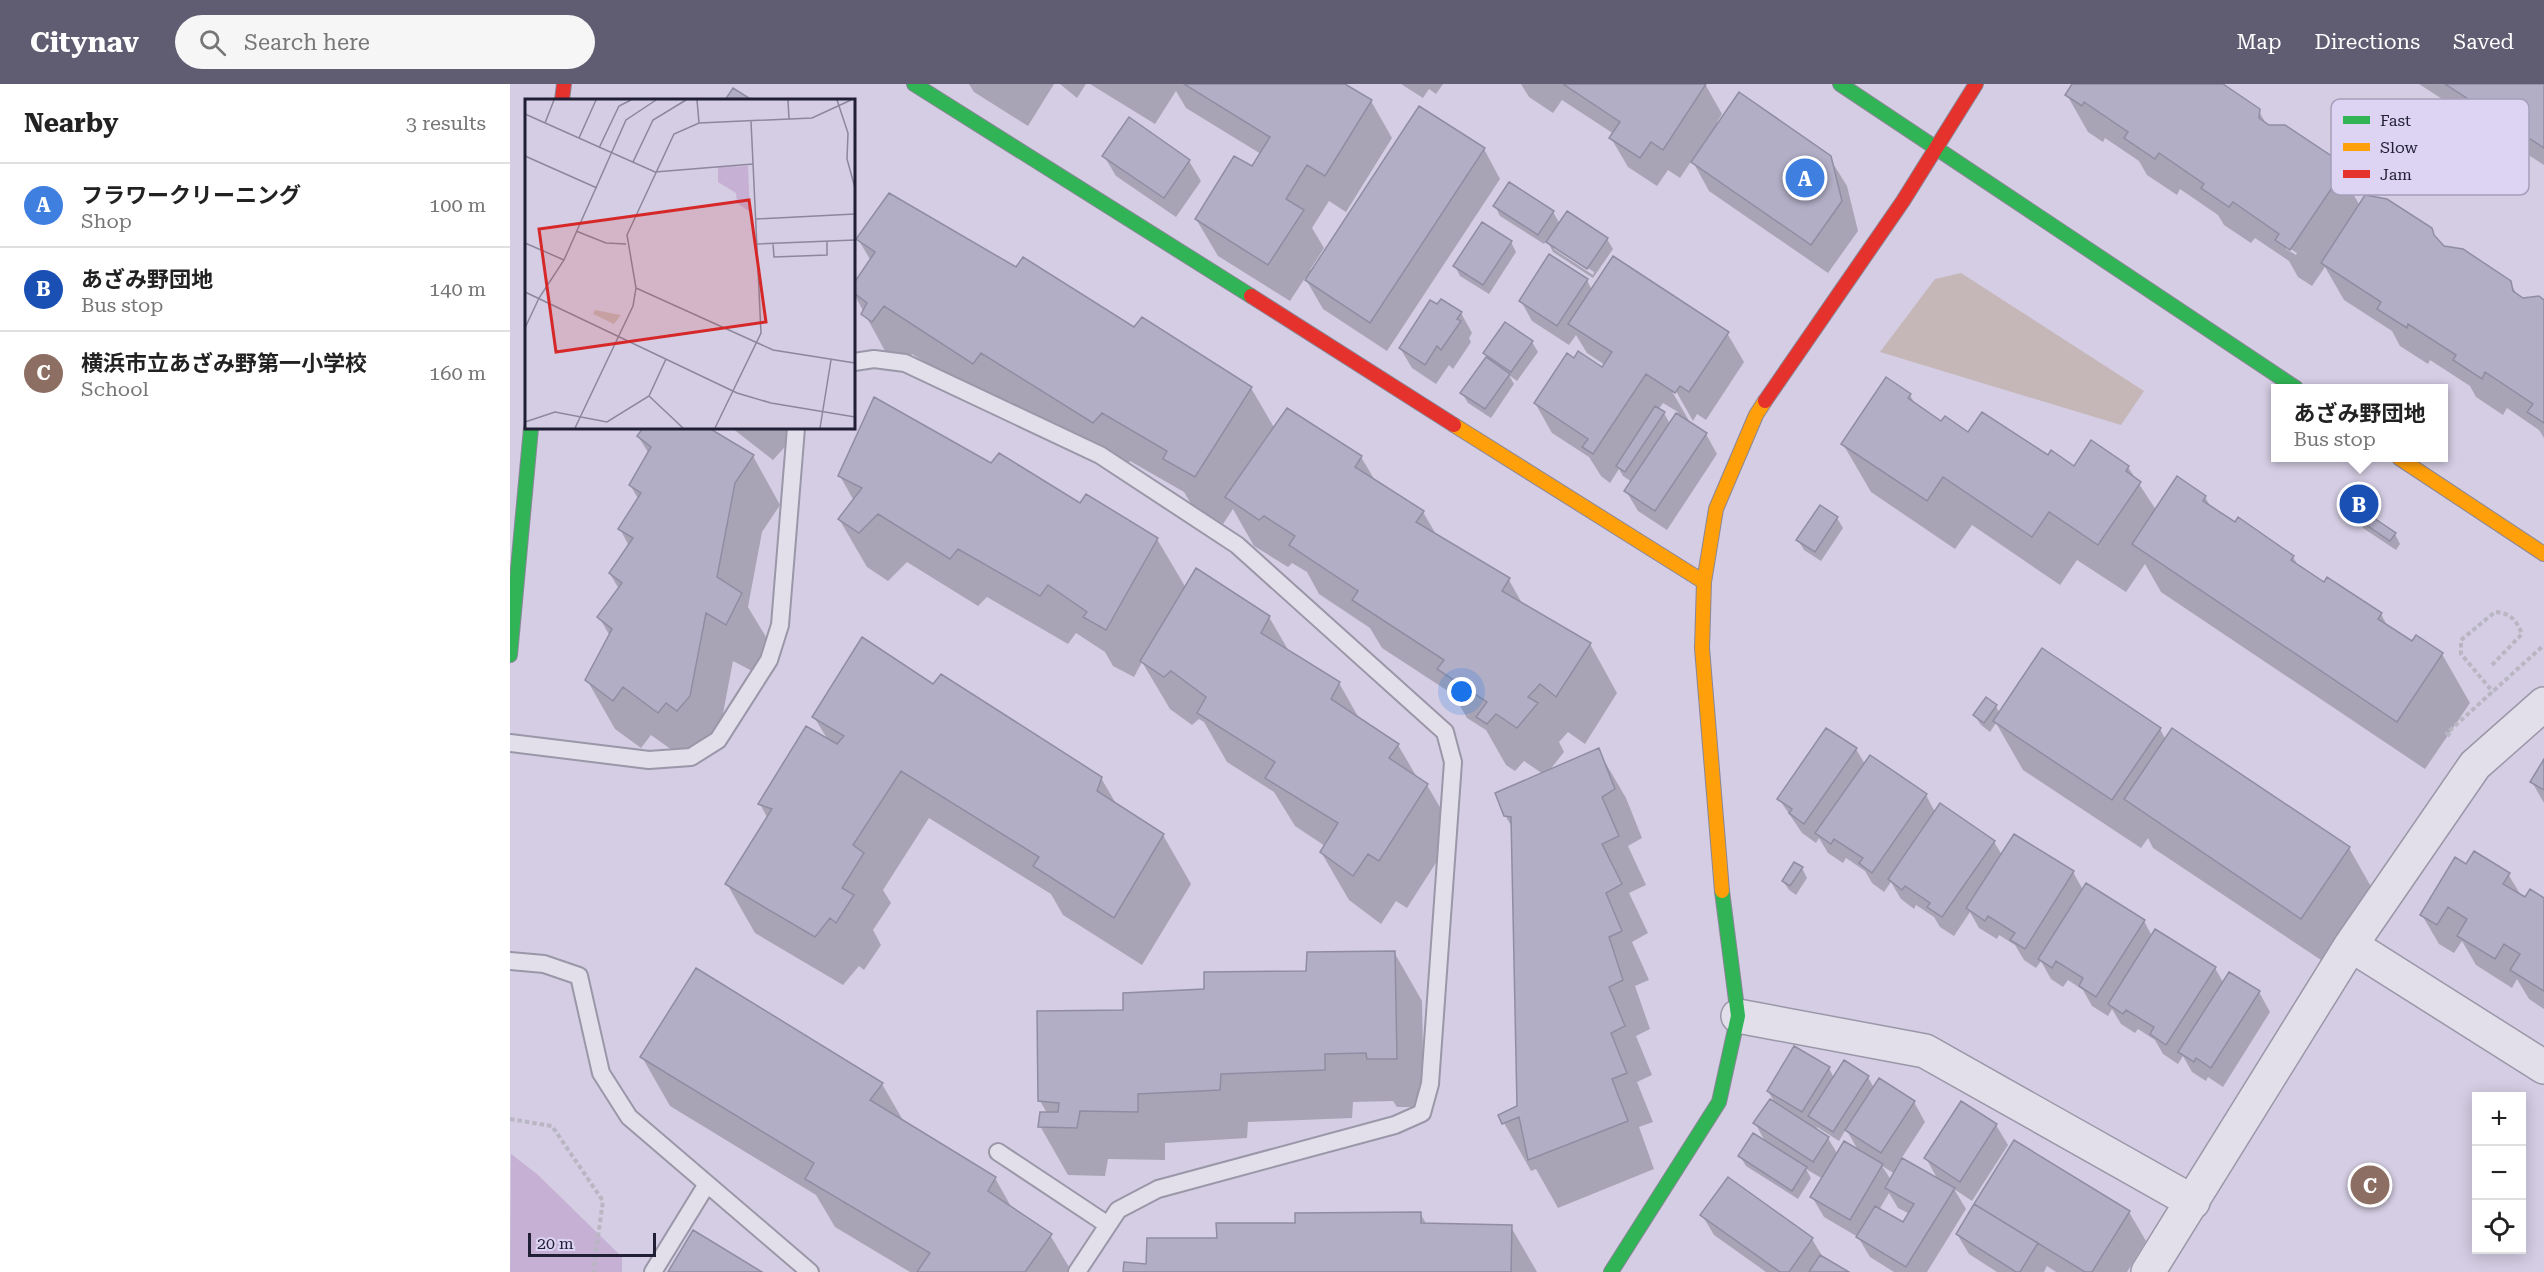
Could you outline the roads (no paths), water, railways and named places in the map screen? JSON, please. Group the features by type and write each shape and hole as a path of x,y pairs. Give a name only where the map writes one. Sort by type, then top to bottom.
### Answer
{"street":[{"path":"562,99 564,84"},
{"path":"914,84 1704,582"},
{"path":"1840,84 2290,384"},
{"path":"1611,1272 1719,1102 1738,1016 1724,912 1701,648 1704,582 1716,509 1756,416 1937,148 1976,84"},
{"path":"510,655 513,591 531,429"},
{"path":"2405,462 2544,554"},
{"path":"2148,1272 2351,945 2475,765 2544,704"},
{"path":"2351,945 2544,1067"},
{"path":"1738,1016 1925,1052 2193,1202"}],"lane":[{"path":"855,362 874,359 905,363 1100,455 1237,545 1445,732 1453,762 1430,1084 1422,1113 1395,1125 1158,1189 1118,1210 1077,1272"},
{"path":"510,743 649,760 691,757 718,740 769,660 780,625 796,429"},
{"path":"510,961 544,964 579,976 601,1073 629,1117 810,1272"},
{"path":"998,1152 1108,1225"},
{"path":"653,1272 707,1184"}],"place":[{"name":"フラワークリーニング","path":"1805,178"},
{"name":"あざみ野団地","path":"2359,504"},
{"name":"横浜市立あざみ野第一小学校","path":"2370,1185"}]}
